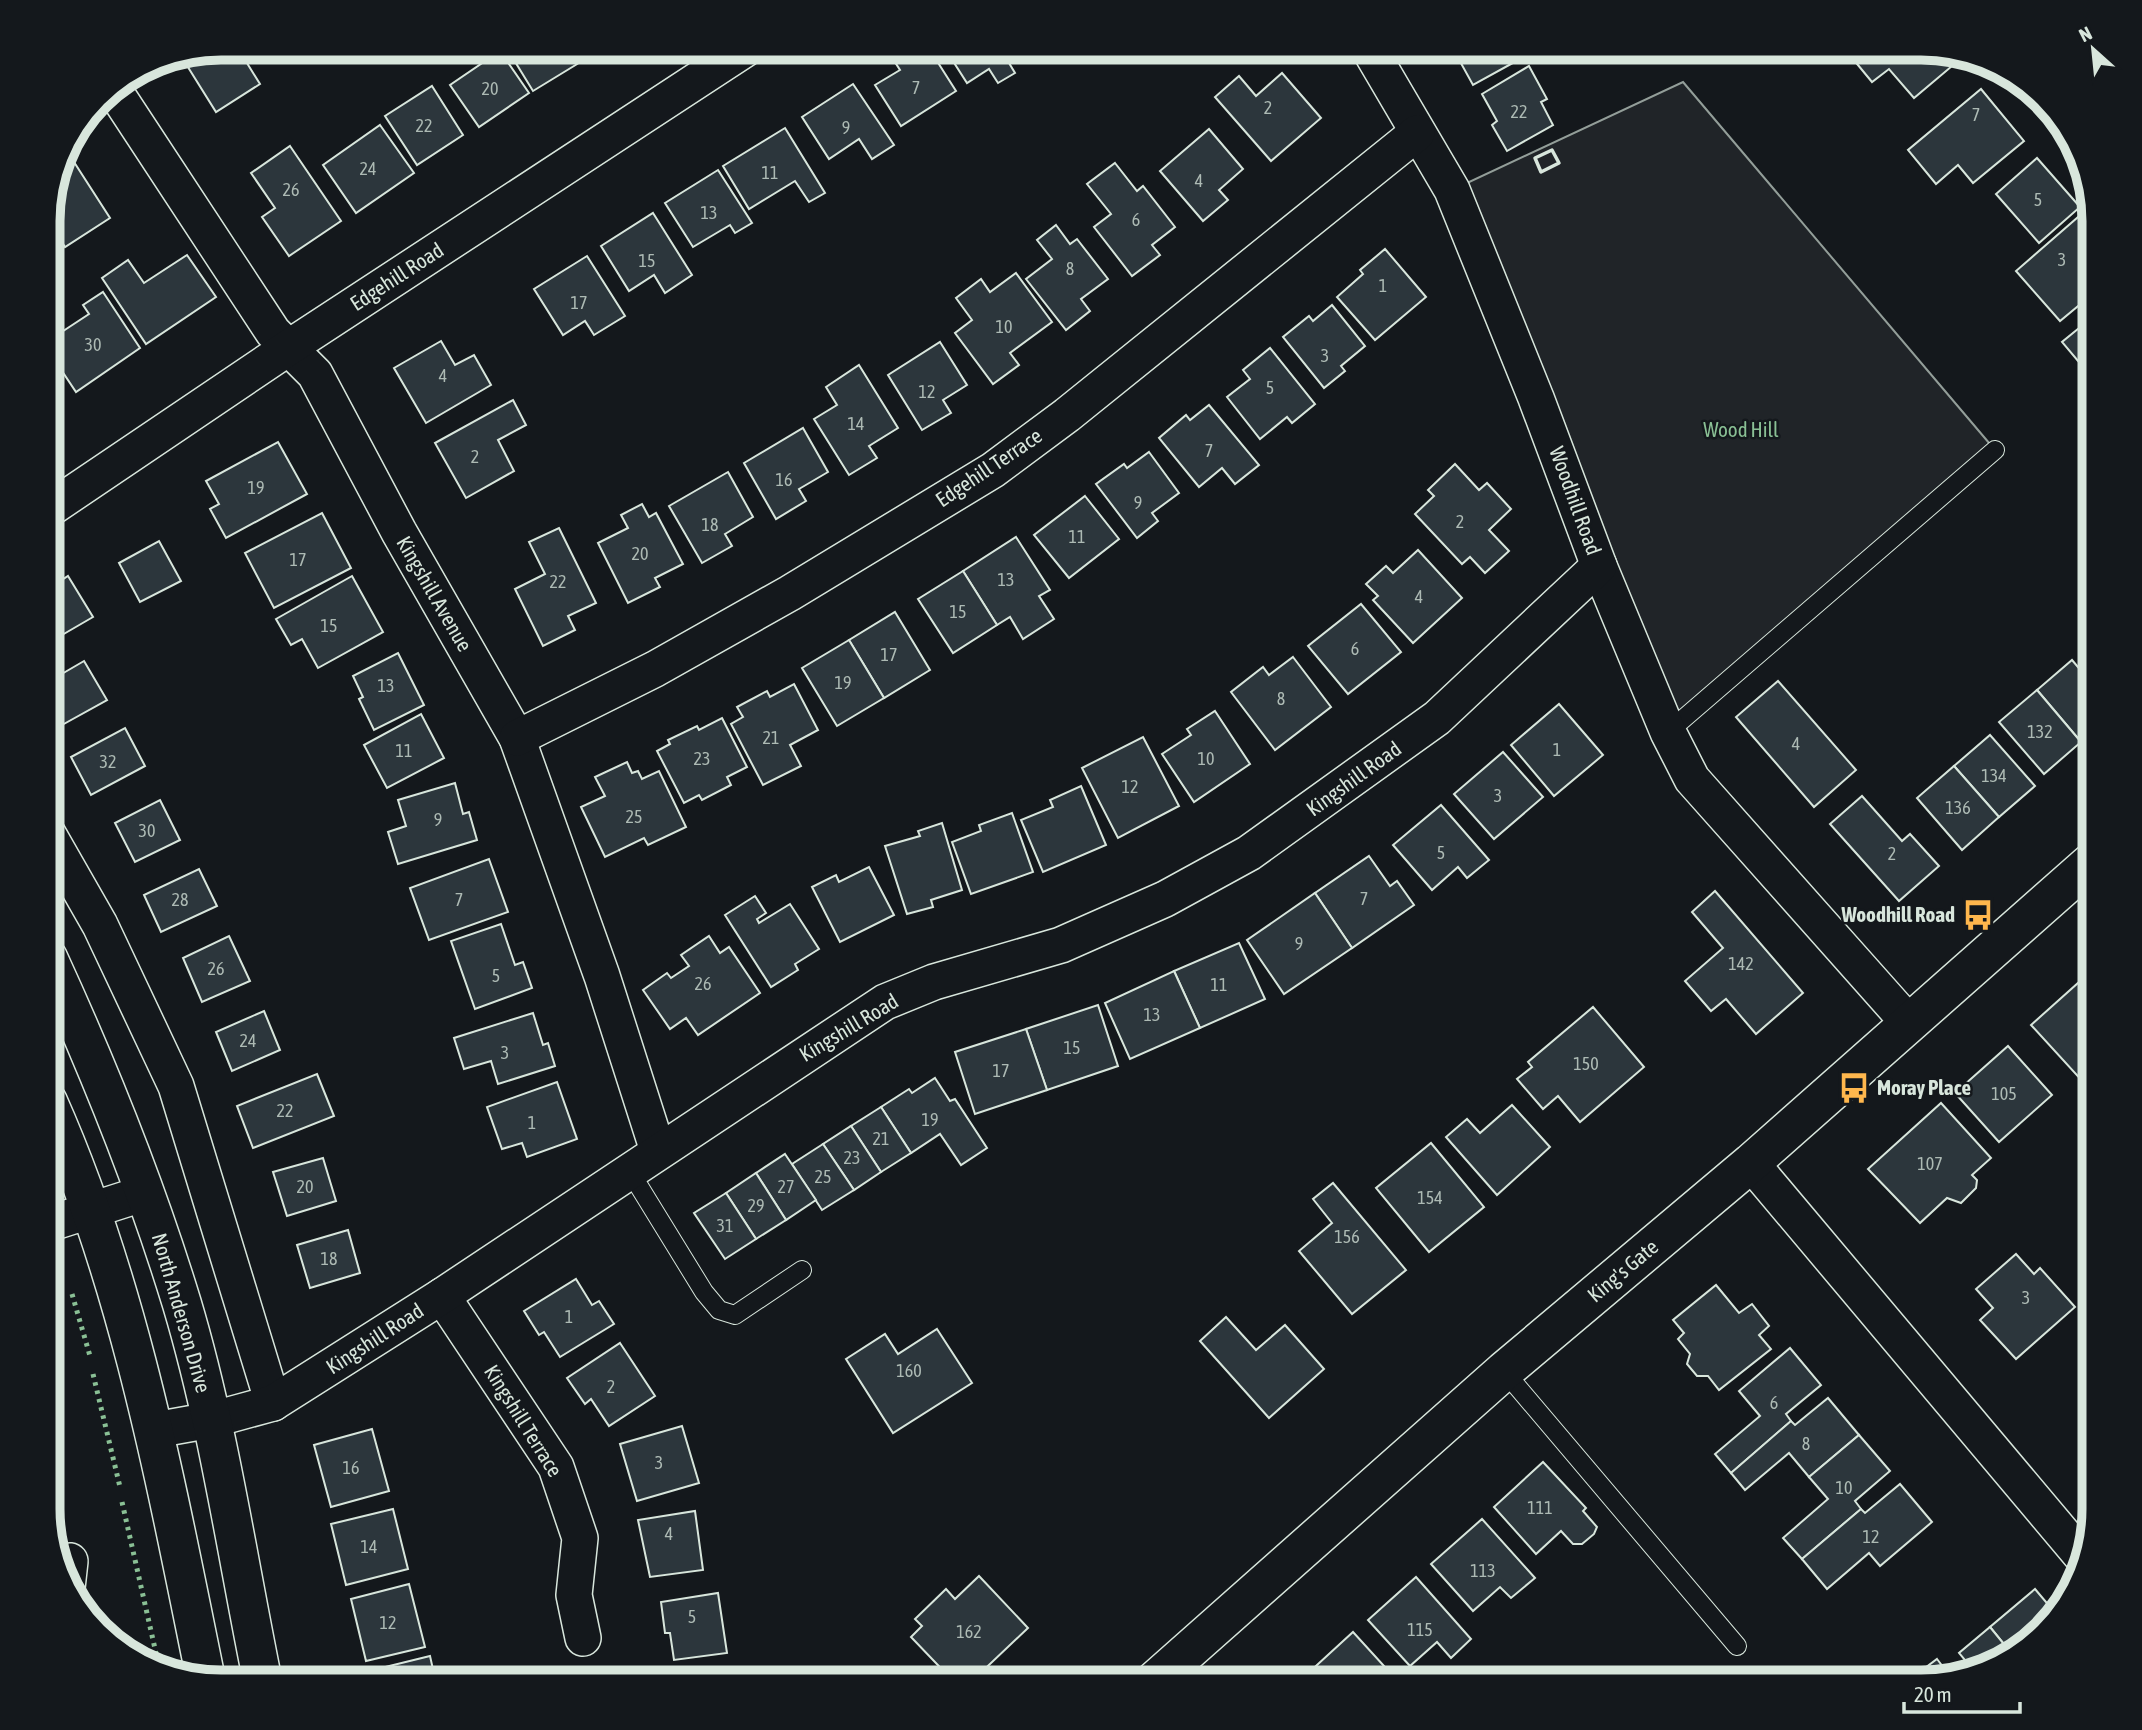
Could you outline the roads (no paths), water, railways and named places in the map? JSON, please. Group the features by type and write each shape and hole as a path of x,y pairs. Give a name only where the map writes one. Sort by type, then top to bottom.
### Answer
{"main road":[{"name":"King's Gate","path":"1167,1670 1504,1371 1751,1163 2082,870"},
{"name":"North Anderson Drive","path":"60,984 93,1056 145,1193 182,1305 211,1420 259,1670"},
{"path":"60,1134 108,1258 155,1430 204,1669"}],"street":[{"name":"Edgehill Road","path":"60,502 288,348 728,60"},
{"name":"Woodhill Road","path":"1375,60 1452,190 1536,398 1599,566 1668,732 1692,779 1908,1022"},
{"name":"Kingshill Avenue","path":"118,96 273,332 315,374 399,532 517,738 602,976 658,1151"},
{"name":"Edgehill Terrace","path":"517,738 666,663 993,470 1067,415 1417,132"},
{"name":"Kingshill Road","path":"155,1430 211,1420 273,1403 442,1296 885,1002 934,982 1061,945 1165,899 1249,853 1437,718 1599,566"},
{"path":"60,855 100,925 176,1086 273,1403"},
{"path":"1751,1163 2077,1551"},
{"path":"60,1221 145,1193"},
{"name":"Kingshill Terrace","path":"442,1296 556,1466 580,1538 574,1595 583,1638"}],"lane":[{"path":"1668,732 1994,450"},
{"path":"629,1170 704,1292 719,1310 735,1315 802,1270"},
{"path":"1504,1371 1737,1646"}],"place":[{"name":"Woodhill Road","path":"1978,915"},
{"name":"Moray Place","path":"1854,1088"}],"park label":[{"name":"Wood Hill","path":"1741,430"}]}
